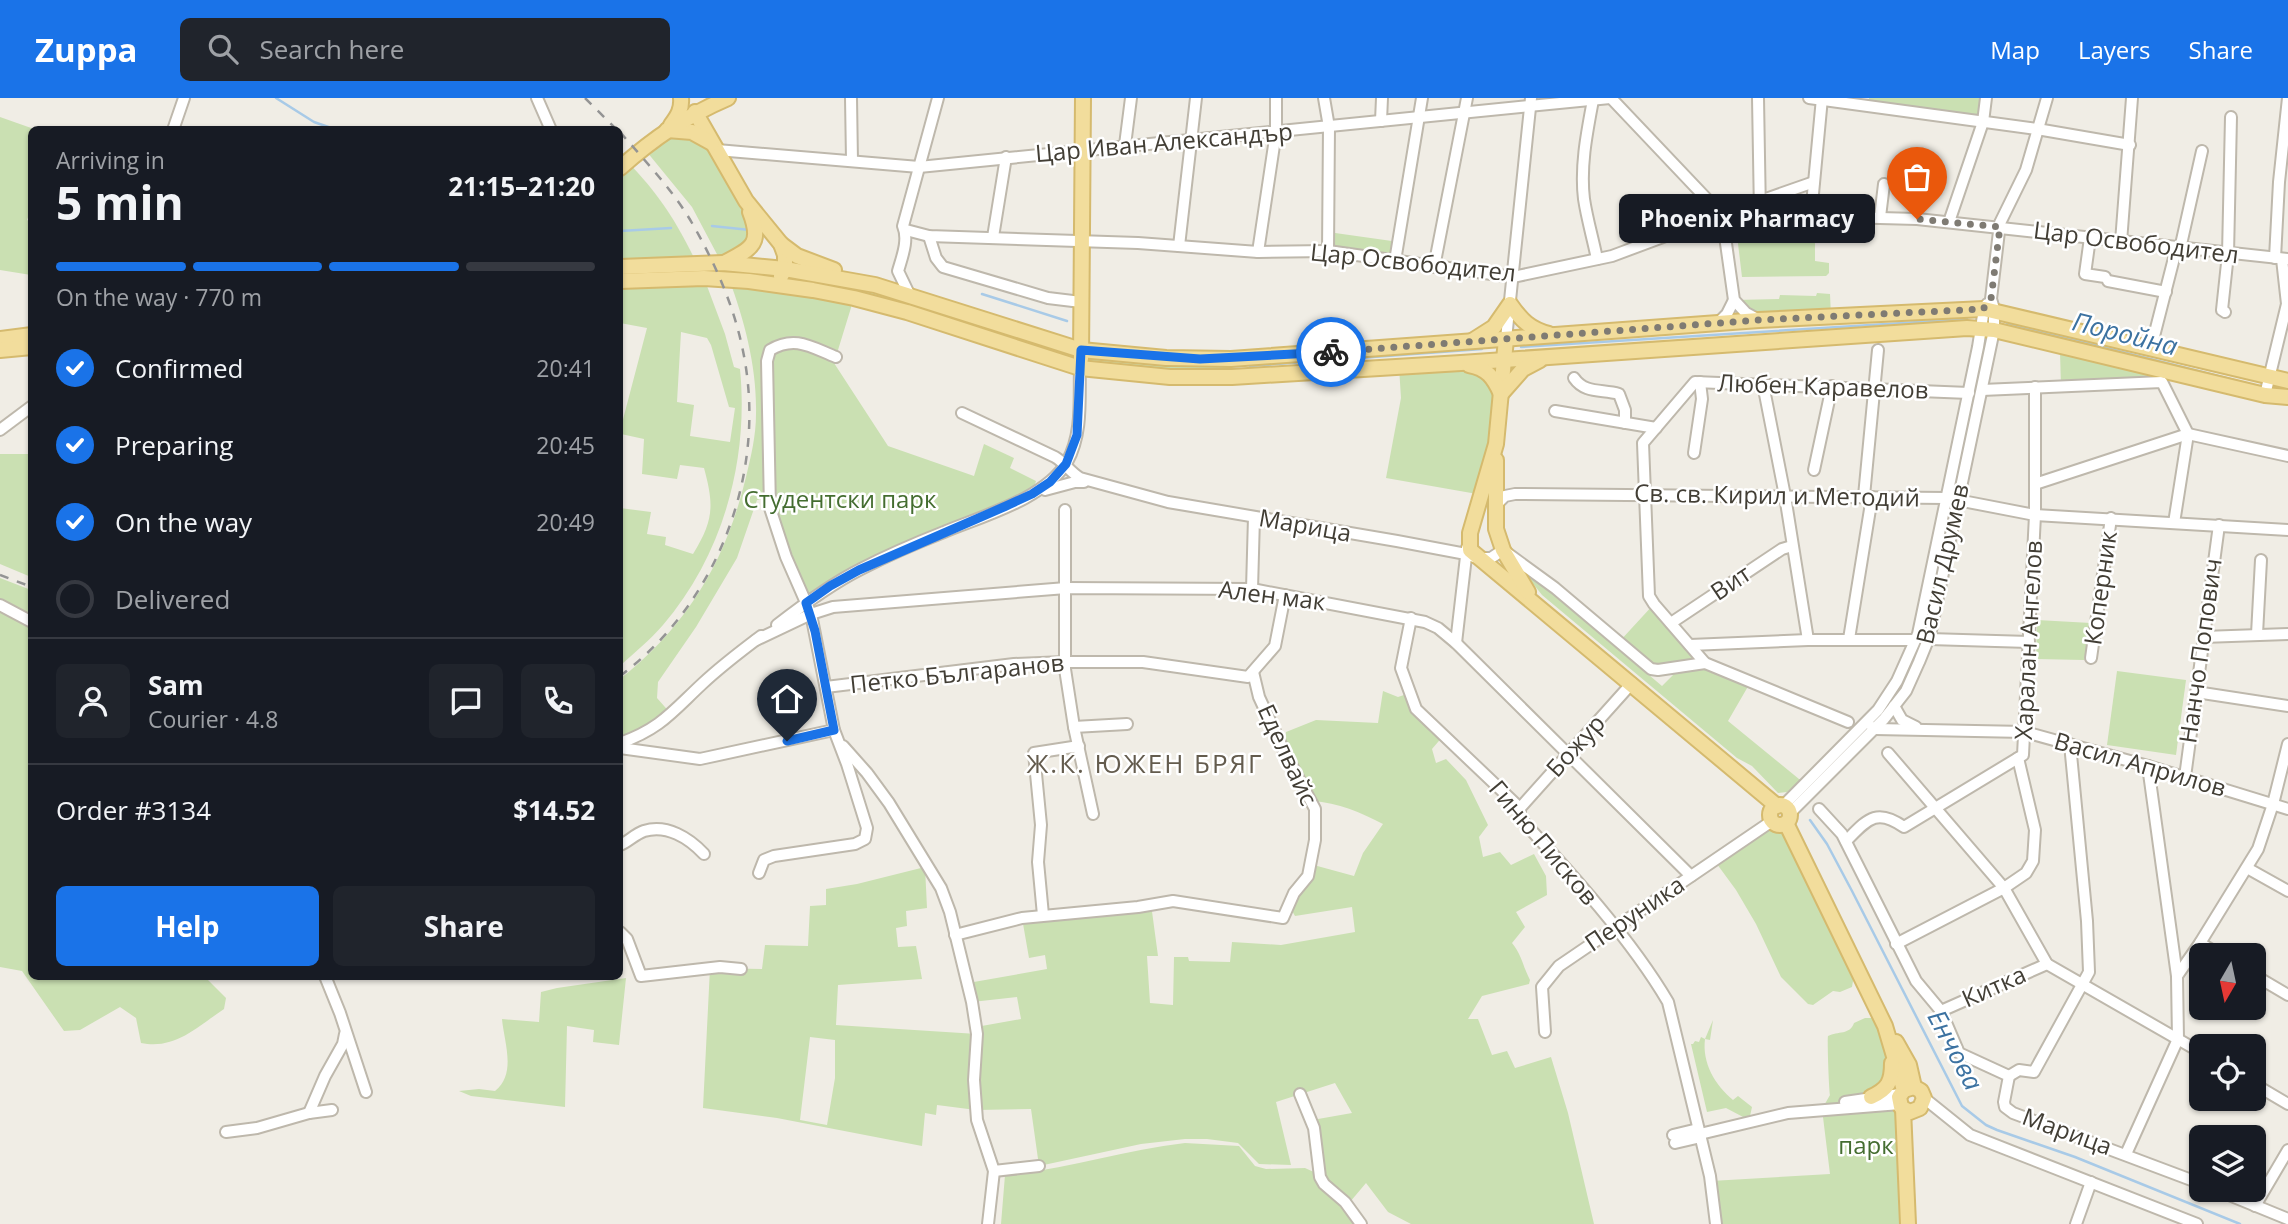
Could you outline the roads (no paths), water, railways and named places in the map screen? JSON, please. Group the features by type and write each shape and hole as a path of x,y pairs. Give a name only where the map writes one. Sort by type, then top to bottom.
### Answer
{"main road":[{"path":"667,130 678,117 681,98"},
{"path":"623,166 667,130 695,112 728,98"},
{"path":"1080,368 1083,98"},
{"path":"695,112 785,269 813,290"},
{"path":"667,130 692,132 715,147"},
{"path":"746,201 781,244 808,261 874,285 1081,350 1200,359 1468,343 1989,305 2288,381"},
{"path":"723,263 754,243 756,227 746,201"},
{"path":"771,283 778,279 785,269 785,255 781,244"},
{"path":"623,267 723,263 785,269 874,285"},
{"path":"623,281 704,278 771,283 813,290 906,312 1080,368 1137,375 1201,378 1461,363 1795,338 1988,329 2266,395 2288,397"},
{"path":"1468,343 1494,327 1510,304 1524,323 1536,331 1554,335"},
{"path":"0,339 28,336"},
{"path":"1470,551 1496,444 1506,340"},
{"path":"0,350 28,347"},
{"path":"1501,394 1523,369 1546,357"},
{"path":"1461,363 1483,369 1495,381 1501,394"},
{"name":"Марица","path":"1496,444 1496,528 1503,550 1520,582 1537,605"},
{"name":"Марица","path":"1470,551 1740,773 1780,813"},
{"path":"1780,813 1885,1027 1910,1100 1914,1224"},
{"path":"1885,1027 1909,1065 1908,1224"},
{"path":"1871,1097 1884,1091 1890,1082 1891,1047"}],"street":[{"path":"174,126 184,98"},
{"path":"537,98 549,126"},
{"path":"686,98 695,112"},
{"path":"851,98 852,161"},
{"path":"910,296 898,271 906,230 903,226 938,98"},
{"path":"1125,145 1130,98"},
{"path":"1179,246 1196,98"},
{"path":"1258,252 1276,132 1276,98"},
{"path":"1324,98 1329,127 1328,251"},
{"path":"1381,121 1382,98"},
{"path":"1395,261 1422,98"},
{"path":"1434,267 1467,98"},
{"path":"1611,98 1722,215 1734,300 1727,314 1717,324"},
{"name":"Цар Иван Александър","path":"715,147 919,167 1419,118 1532,102 1611,98"},
{"path":"1758,98 1760,214"},
{"path":"1809,98 2037,129 2130,145"},
{"path":"1949,222 1983,122 1986,98"},
{"name":"Васил Друмев","path":"1780,813 1894,706 1906,691 1929,639 1982,390 1989,305 2000,227 2026,170 2047,98"},
{"path":"2121,242 2132,98"},
{"path":"2266,395 2287,304 2279,182 2288,98"},
{"path":"1811,215 1821,99"},
{"path":"1593,100 1583,181 1584,200 1597,259"},
{"path":"1506,340 1532,102"},
{"path":"2225,312 2222,310 2228,254 2231,117"},
{"path":"2151,348 2203,151"},
{"path":"993,237 1006,157"},
{"path":"1760,201 1814,182"},
{"path":"1880,216 1884,184"},
{"name":"Цар Освободител","path":"906,230 929,236 1081,241 1258,252 1328,251 1513,278 1597,259 1722,215 1760,214 1880,216 2282,259"},
{"path":"929,236 936,258 943,267 1048,298 1082,302"},
{"path":"2090,238 2085,274 2166,292"},
{"path":"1734,300 1746,313 1759,320"},
{"name":"Васил Друмев","path":"1871,727 1897,681 1915,640 1969,393 1988,329"},
{"path":"760,873 764,860 774,856 855,844 865,839 867,828 834,730 808,608 776,531 770,508 767,361 770,350 790,341 836,357"},
{"path":"1849,639 1868,497 1878,350"},
{"path":"1032,494 1050,482 1066,464 1077,435 1080,368"},
{"path":"1574,377 1587,389 1619,394 1623,402 1625,423"},
{"name":"Любен Каравелов","path":"1643,443 1695,382 1874,387 1969,393"},
{"path":"1694,453 1702,399 1700,382"},
{"path":"1982,390 2162,382 2188,435 2174,523"},
{"path":"1763,384 1808,640"},
{"path":"1814,470 1832,386"},
{"name":"Харалан Ангелов","path":"1846,841 1865,821 1875,817 1884,816 1904,827 2023,755 2035,515 2035,387"},
{"path":"0,430 28,409"},
{"path":"1555,411 1656,428"},
{"name":"Марица","path":"962,413 1066,464 1074,475 1091,483 1168,502 1470,551"},
{"path":"1642,426 1649,596 1654,604 1705,663 1848,722"},
{"path":"2035,484 2188,435 2288,456"},
{"path":"1497,477 1501,486 1515,494"},
{"path":"623,744 650,731 672,715 702,684 756,640 808,608 830,586 869,565 1032,494 1074,482 1091,483"},
{"path":"1495,506 1499,500 1515,494"},
{"name":"Св. св. Кирил и Методий","path":"1515,494 1947,498 2035,515 2288,530"},
{"path":"1065,510 1065,662 1074,727 1093,814"},
{"path":"1252,589 1254,517"},
{"name":"Коперник","path":"2091,658 2111,518"},
{"name":"Нанчо Попович","path":"2185,777 2218,525"},
{"name":"Вит","path":"1671,623 1782,549 1792,546"},
{"path":"1456,643 1462,586 1470,551 1492,558 1503,550 1555,588 1651,669 1705,663"},
{"path":"2257,634 2261,561"},
{"name":"Ален мак","path":"808,608 1066,588 1252,589 1411,618 1438,628 1456,643 1691,876"},
{"name":"Еделвайс","path":"1043,915 1138,907 1173,901 1283,918 1294,893 1308,876 1315,841 1315,809 1259,697 1253,672 1275,646 1285,595"},
{"path":"0,606 28,620"},
{"name":"Гиню Писков","path":"1411,618 1401,668 1416,709 1520,808 1520,818 1615,928 1656,981 1668,1002 1712,1187 1716,1224"},
{"path":"2203,637 2288,634"},
{"path":"1690,645 1849,639 1915,640"},
{"path":"1929,639 2029,642"},
{"name":"Петко Българанов","path":"826,687 1014,664 1065,662 1169,664 1244,677 1253,672"},
{"name":"Божур","path":"1520,808 1632,684"},
{"path":"2196,692 2288,706"},
{"path":"1894,706 1902,720 1923,730"},
{"path":"1074,727 1127,724"},
{"name":"Васил Априлов","path":"1871,727 2025,732 2288,809"},
{"path":"623,747 700,760 834,730"},
{"path":"839,741 874,783 941,888 972,1002 977,1034 974,1080 976,1120 994,1171 988,1224"},
{"path":"2010,1076 2019,1070 2034,1072 2089,972 2070,744"},
{"path":"2200,943 2258,849 2288,744"},
{"path":"955,935 1043,915 1038,862 1041,825 1034,753 1079,746"},
{"path":"1888,753 2004,888 2047,964 2189,1045"},
{"path":"1896,944 2004,888 2026,873 2033,861 2035,847 2030,805 2018,758"},
{"name":"Нанчо Попович","path":"2148,766 2177,976 2178,1039"},
{"name":"Марица","path":"1819,809 1846,841 1896,944 1916,981 1941,1011 1959,1053 2010,1076 2004,1102 2008,1110 2189,1179"},
{"name":"Перуника","path":"1545,1032 1541,994 1544,982 1559,966 1780,813"},
{"path":"623,843 642,831 666,831 694,843 704,854"},
{"path":"2247,868 2288,891"},
{"path":"623,935 641,976 720,967 741,969"},
{"path":"2177,976 2189,959"},
{"name":"Китка","path":"1941,1011 2047,964"},
{"path":"327,980 366,1092"},
{"path":"2266,982 2288,995"},
{"path":"309,1113 343,1044 346,1031"},
{"path":"2126,1154 2178,1039"},
{"path":"2266,1091 2288,1104"},
{"path":"1300,1094 1314,1128 1320,1177 1362,1224"},
{"path":"1822,1109 1871,1097 1910,1100"},
{"path":"1674,1139 1788,1113 1910,1100"},
{"name":"Марица","path":"1910,1100 1970,1135 2197,1224"},
{"path":"226,1132 257,1128 309,1113 332,1110"},
{"path":"2255,1206 2288,1150"},
{"path":"994,1171 1039,1166"},
{"path":"2076,1224 2091,1182"},
{"path":"2246,1202 2288,1219"}],"waterway":[{"name":"Поройна","path":"276,98 314,122 326,126"},
{"path":"712,226 750,230"},
{"path":"623,231 671,228"},
{"name":"Поройна","path":"982,294 1067,321"},
{"path":"1521,347 1967,319"},
{"name":"Поройна","path":"2007,323 2234,380"},
{"path":"1250,366 1482,349"},
{"path":"1231,366 1239,366"},
{"name":"Енчова","path":"1810,820 1827,844 1852,891 1962,1106 1997,1130 2075,1157 2240,1224"}],"railway":[{"path":"585,98 613,126"},
{"path":"623,135 676,199 692,223 723,285 743,351 749,397 748,443 741,488 728,531 709,573 684,611 654,646 623,673"},
{"path":"0,575 28,586"}],"place":[{"name":"Phoenix Pharmacy","path":"1917,219"}],"district":[{"name":"Ж.К. ЮЖЕН БРЯГ","path":"1145,764"}],"park label":[{"name":"Студентски парк","path":"840,500"},
{"name":"парк","path":"1866,1146"}]}
